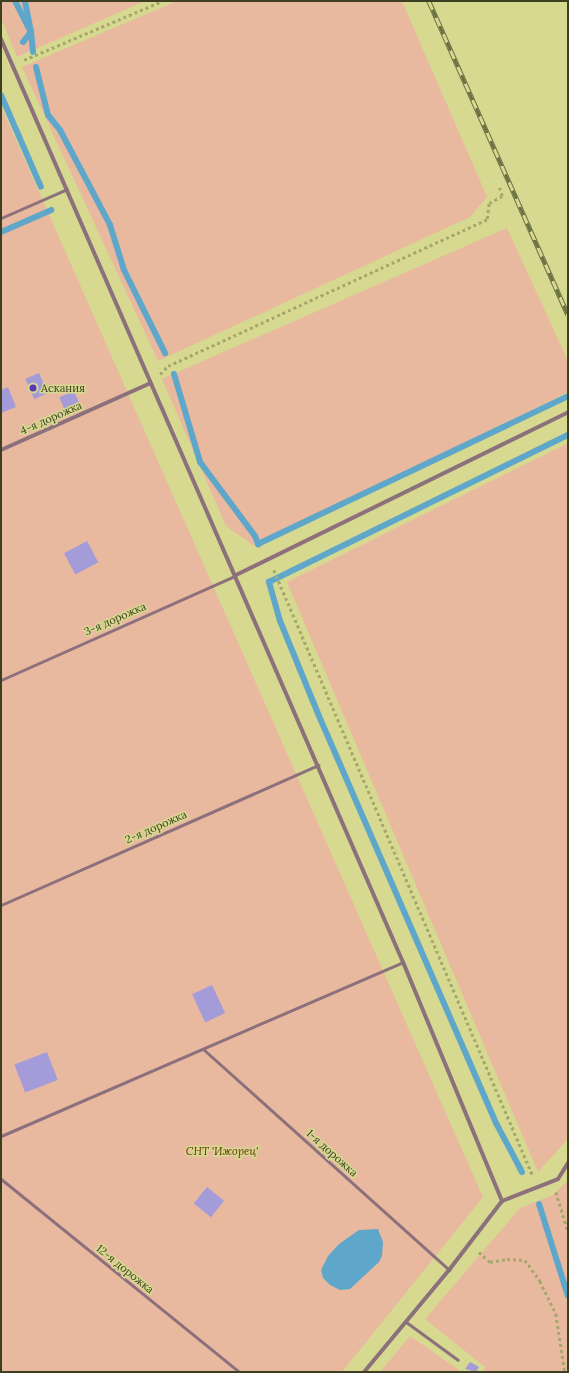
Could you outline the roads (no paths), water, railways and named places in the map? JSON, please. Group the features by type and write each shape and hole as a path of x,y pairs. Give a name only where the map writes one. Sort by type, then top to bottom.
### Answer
{"street":[{"path":"1,39 404,962 502,1201"},
{"name":"4-я дорожка","path":"1,450 151,383"},
{"path":"236,575 568,412"},
{"path":"364,1372 449,1270 502,1201 558,1179 568,1163"}],"lane":[{"path":"1,218 67,189"},
{"name":"3-я дорожка","path":"1,680 236,575"},
{"name":"2-я дорожка","path":"1,905 318,765"},
{"path":"1,1136 404,962"},
{"name":"1-я дорожка","path":"203,1049 449,1270"},
{"name":"12-я дорожка","path":"1,1179 239,1372"},
{"path":"406,1322 458,1360"}],"water":[{"path":"378,1229 383,1242 382,1256 379,1262 350,1289 340,1290 330,1285 323,1278 321,1270 328,1256 339,1244 359,1230"}],"waterway":[{"path":"15,1 31,32 33,52"},
{"path":"23,42 31,32 25,1"},
{"path":"36,67 48,115 60,130 110,225 124,270 165,353"},
{"path":"1,95 41,187"},
{"path":"1,232 51,210"},
{"path":"174,374 200,462 255,536 258,544 568,396"},
{"path":"522,1172 496,1123 319,716 280,621 269,582 568,435"},
{"path":"539,1204 568,1296"}],"railway":[{"path":"429,1 568,315"}],"place":[{"name":"Аскания","path":"33,388"}],"park label":[{"name":"СНТ 'Ижорец'","path":"222,1151"}]}
